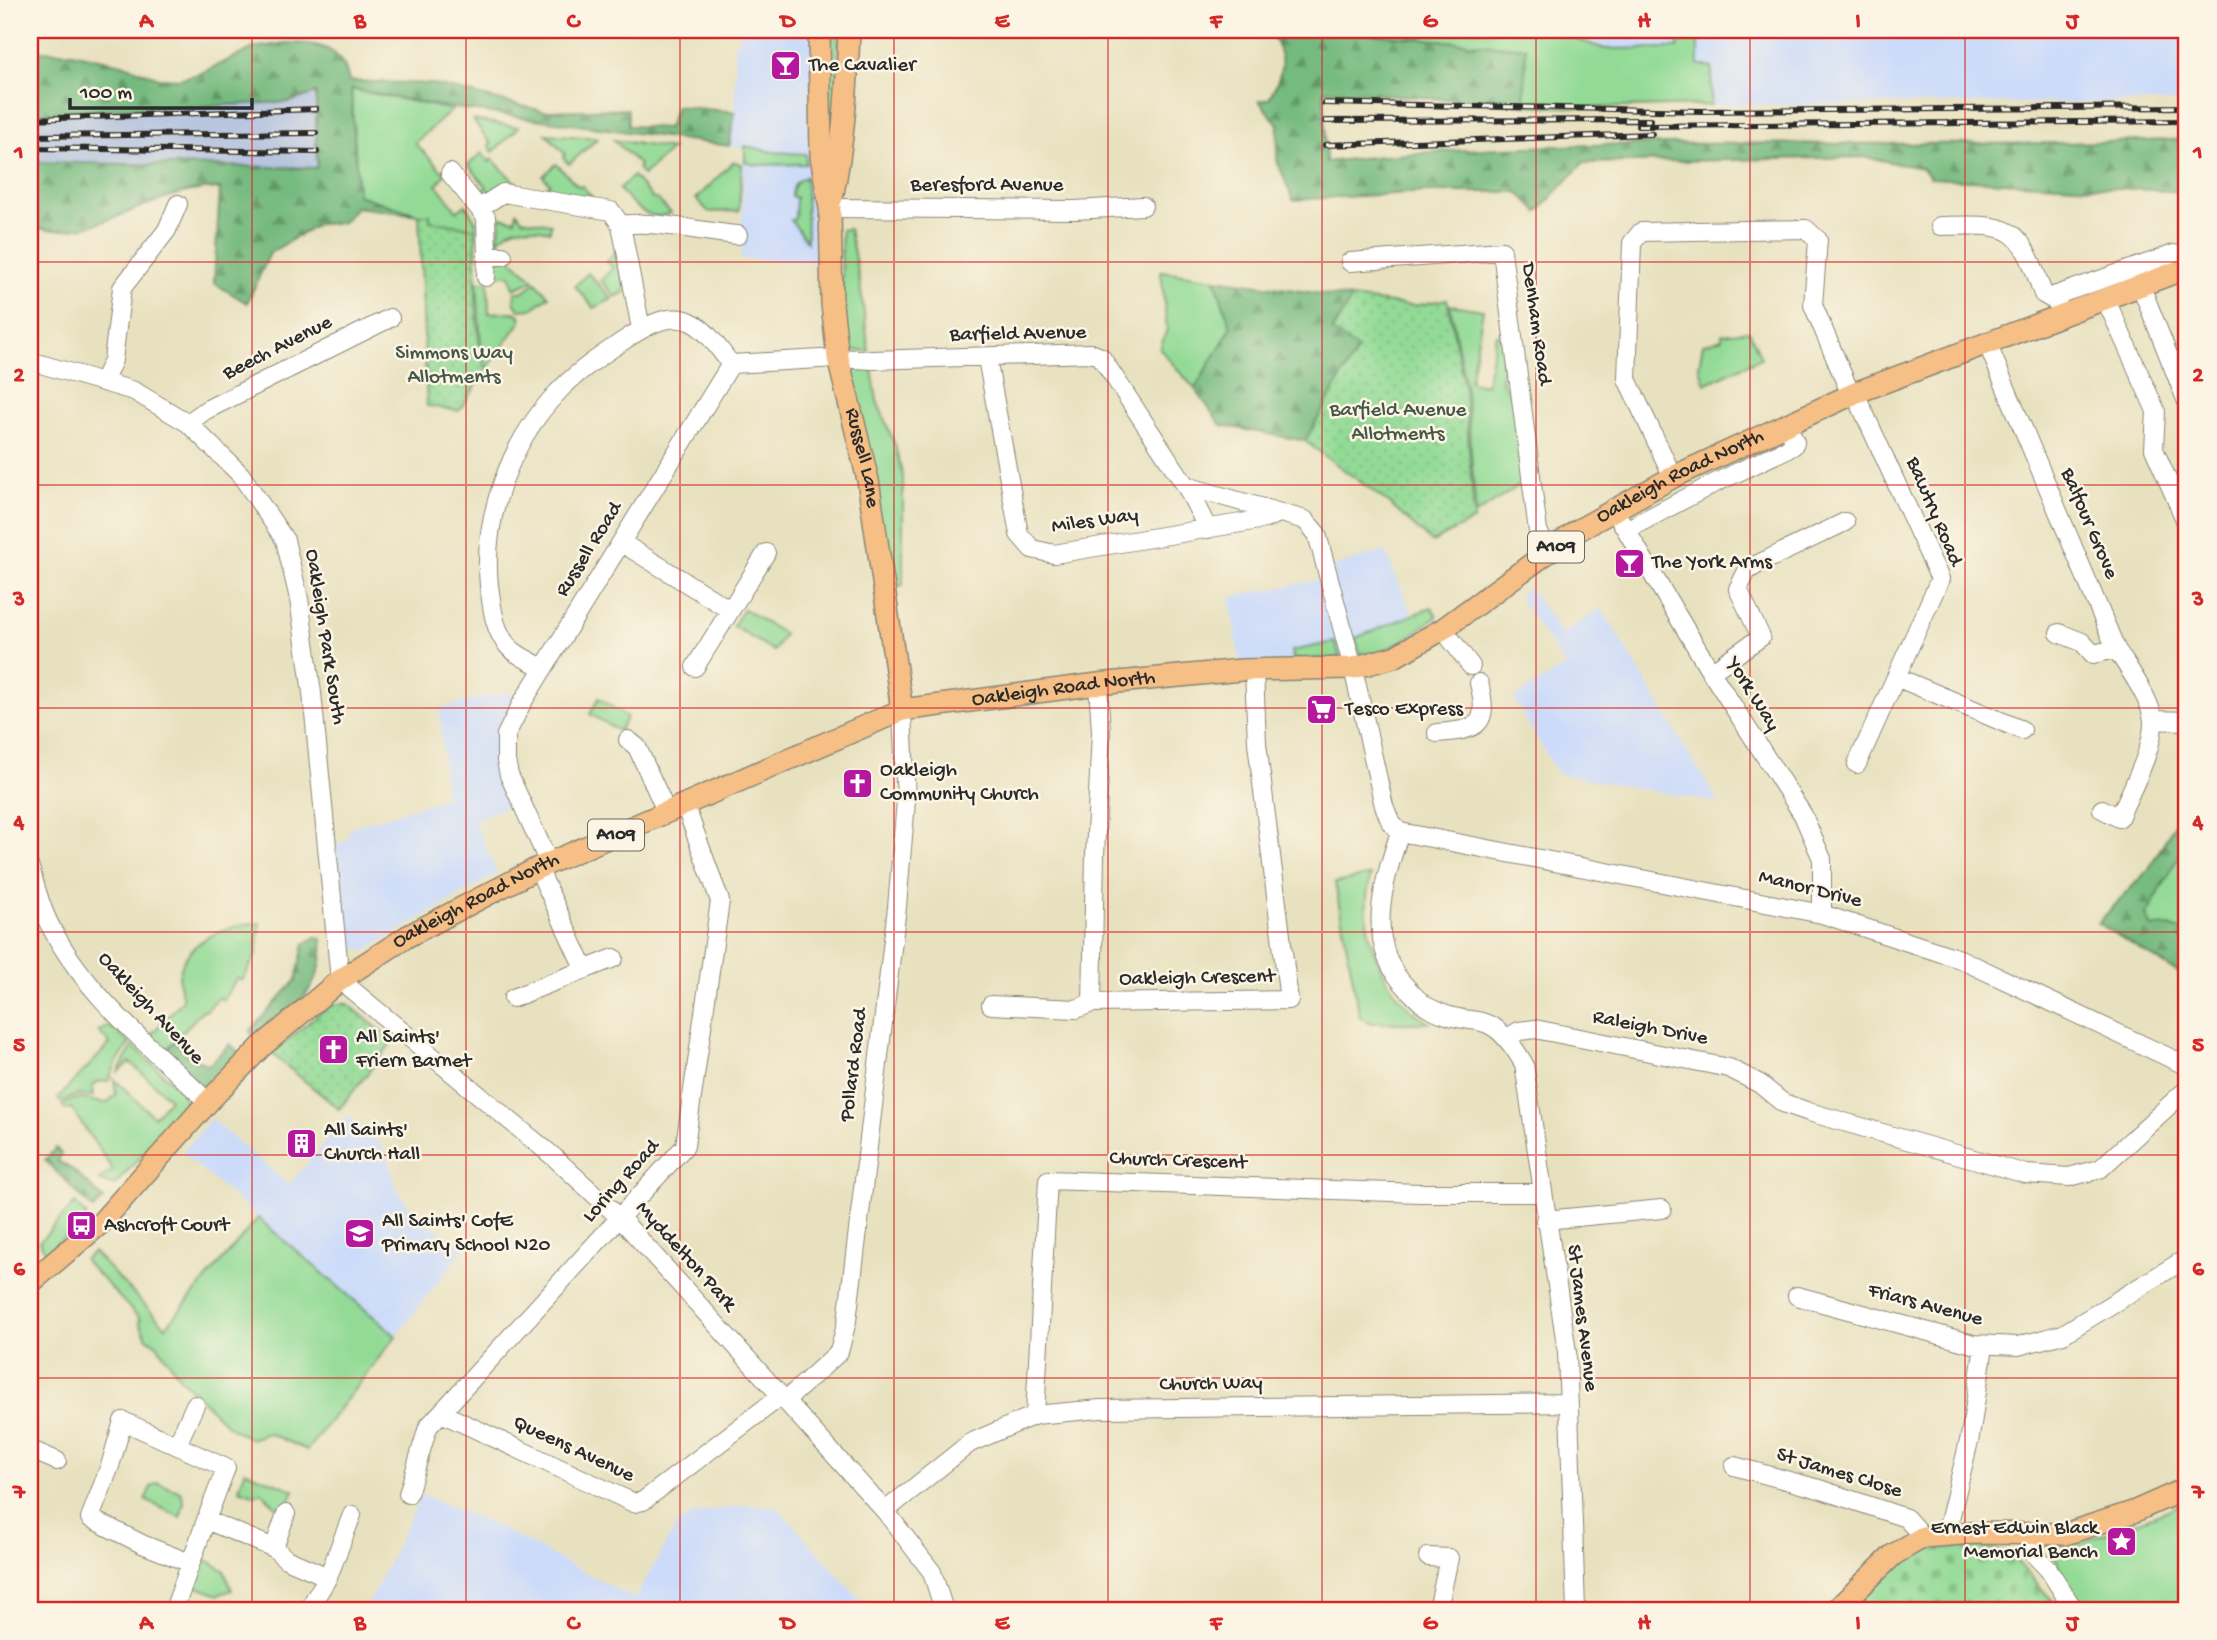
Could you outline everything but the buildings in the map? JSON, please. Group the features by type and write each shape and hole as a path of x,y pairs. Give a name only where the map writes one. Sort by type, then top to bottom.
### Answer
{"main road":[{"name":"Russell Lane","path":"819,30 821,158 830,208 832,304 838,358 868,480 902,710"},
{"name":"Russell Lane","path":"830,208 843,139 849,30"},
{"name":"Oakleigh Road North","path":"30,1283 102,1222 208,1102 261,1047 341,980 408,936 544,865 902,710 1098,684 1254,671 1353,668 1394,657 1443,629 1614,508 1673,477 1853,394 1987,343 2056,305 2105,298 2184,269"},
{"path":"1836,1610 1893,1555 1923,1537 2065,1534 2187,1488"}],"street":[{"path":"450,173 481,207 486,217 495,256 486,277"},
{"path":"481,207 503,193 611,211 621,225 641,329"},
{"path":"104,380 113,360 122,288 148,242 178,204"},
{"name":"Beresford Avenue","path":"830,208 1075,210 1143,205"},
{"path":"621,225 644,222 684,230 738,235"},
{"path":"1940,226 1993,225 2012,232 2025,246 2043,294 2056,305 2174,254 2184,269"},
{"name":"Bawtry Road","path":"1673,477 1628,379 1632,243 1641,233 1806,229 1818,240 1813,305 1940,579 1857,764"},
{"name":"Denham Road","path":"1350,262 1502,251 1538,531 1549,553"},
{"path":"2140,284 2187,402"},
{"path":"2105,298 2156,411 2154,449 2187,524"},
{"name":"Beech Avenue","path":"188,423 206,410 390,318"},
{"path":"542,668 508,647 497,629 488,572 490,534 508,469 527,432 556,394 592,361 641,329 673,318 691,322 704,331 731,364 838,358"},
{"name":"Balfour Grove","path":"1987,343 2116,649 2138,685 2153,720"},
{"name":"Barfield Avenue","path":"838,358 988,358 1091,353 1101,357 1186,486"},
{"name":"Miles Way","path":"988,358 1019,534 1032,549 1054,554 1277,514"},
{"name":"Oakleigh Park South","path":"30,361 104,380 158,403 188,423 241,475 285,540 293,563 312,694 341,980"},
{"name":"Russell Road","path":"584,968 509,775 506,735 542,668 731,364"},
{"path":"1626,530 1793,446 1795,442 1787,425"},
{"path":"1703,464 1713,484"},
{"path":"1186,486 1305,520 1317,534 1353,668 1384,806 1391,823 1400,832 1379,908 1384,946 1396,977 1426,1006 1450,1015 1486,1021 1508,1037"},
{"path":"1186,486 1208,528"},
{"name":"York Way","path":"1614,508 1711,672 1795,802 1813,836 1822,859 1822,914"},
{"path":"1711,672 1761,637 1738,589 1747,571 1845,522"},
{"path":"622,543 730,610"},
{"path":"695,667 766,553"},
{"path":"1437,733 1466,731 1483,717 1485,707 1475,674 1443,629"},
{"path":"2059,633 2082,642 2093,654 2116,649"},
{"name":"Oakleigh Crescent","path":"1098,684 1101,732 1092,1003 1289,1000 1257,743 1254,671"},
{"path":"1896,677 2022,730"},
{"name":"Pollard Road","path":"783,1399 839,1352 847,1321 898,894 906,800 902,710"},
{"path":"2102,809 2119,818 2146,754 2153,720 2187,721"},
{"name":"Loring Road","path":"408,1494 428,1426 621,1219 684,1146 720,901 676,809 637,747 628,740"},
{"name":"Manor Drive","path":"1400,832 1822,914 1960,959 2187,1066"},
{"name":"Oakleigh Avenue","path":"30,868 51,928 70,957 115,1012 208,1102"},
{"path":"513,998 614,958"},
{"name":"Myddelton Park","path":"341,980 555,1158 621,1219 885,1511 932,1572 944,1610"},
{"path":"991,1005 1076,1009 1092,1003"},
{"name":"Raleigh Drive","path":"1508,1037 1519,1031 1535,1029 1729,1068 1760,1084 1783,1103 2026,1174 2069,1177 2099,1169 2187,1088"},
{"name":"St James Avenue","path":"1508,1037 1524,1064 1545,1220 1567,1352 1576,1610"},
{"name":"Church Crescent","path":"1035,1415 1048,1180 1420,1193 1541,1193"},
{"path":"1545,1220 1662,1209"},
{"name":"Friars Avenue","path":"1797,1296 1984,1346 2018,1346 2063,1334 2187,1258"},
{"path":"1946,1535 1970,1437 1984,1346"},
{"name":"Queens Avenue","path":"441,1413 634,1503 643,1501 783,1399"},
{"name":"Church Way","path":"885,1511 970,1443 1035,1415 1100,1409 1568,1403"},
{"path":"177,1445 195,1405"},
{"path":"174,1610 226,1468 123,1422 90,1518 142,1544 190,1563"},
{"path":"30,1455 36,1452 57,1461"},
{"name":"St James Close","path":"1734,1466 1819,1489 1906,1518 1923,1537"},
{"path":"274,1548 286,1514"},
{"path":"308,1610 328,1577 352,1515"},
{"path":"206,1520 274,1548 286,1559 328,1577"},
{"path":"2033,1534 2033,1553 2049,1570 2074,1610"},
{"path":"1428,1557 1449,1558 1438,1610"}],"shaded area":[{"path":"740,30 817,30 828,262 741,259 744,149 729,146 735,112 735,42 739,42"},
{"path":"1527,30 2187,30 2187,102 1582,108 1524,105"},
{"path":"303,43 333,51 347,67 354,211 348,219 342,223 324,224 220,189 196,188 168,194 124,216 66,230 30,226 30,50 72,53 122,64 159,78 178,79 199,74 254,48"},
{"path":"1385,551 1423,640 1394,657 1241,670 1230,597 1318,580 1326,569"},
{"path":"1529,587 1562,635 1601,608 1719,803 1558,774 1513,698 1566,666 1518,596"},
{"path":"507,692 516,698 503,719 496,756 512,804 474,820 497,873 365,951 345,943 336,844 347,841 350,828 445,798 440,708"},
{"name":"All Saints' CofE Primary School N20","path":"347,1116 381,1145 389,1159 395,1187 414,1214 464,1249 396,1336 182,1153 211,1119 289,1185"},
{"path":"421,1495 494,1525 635,1599 677,1524 694,1514 746,1505 777,1507 865,1605 863,1610 366,1610"}],"green space":[{"path":"822,30 839,30 835,150 824,148"},
{"path":"1268,30 1323,30 1526,48 1524,105 1324,90 1326,162 1541,146 2080,143 2187,139 2187,192 1931,178 1922,168 1864,157 1583,163 1538,212 1518,192 1426,192 1293,200 1277,160 1278,124 1259,101 1269,99 1281,72 1281,56"},
{"path":"1323,30 1560,30 1563,35 1605,49 1678,48 1678,30 1698,30 1698,64 1712,68 1711,105 1582,108 1524,105 1526,48"},
{"path":"286,43 308,44 327,49 341,60 349,81 432,84 543,111 628,109 628,126 668,128 676,106 735,112 729,146 434,105 351,89 358,195 419,215 356,207 342,223 318,224 270,253 247,303 214,283 220,189 195,190 172,196 79,228 55,230 30,226 30,162 316,168 317,165 316,93 289,102 30,114 30,50 72,53 122,64 159,78 178,79 199,74 254,48"},
{"path":"351,89 452,110 415,143 445,174 437,185 457,211 466,205 476,222 476,229 430,221 430,215 419,215 358,195"},
{"path":"473,120 519,127 493,152 489,146 491,144"},
{"path":"546,134 598,138 569,164 563,158 565,154"},
{"path":"614,140 672,149 643,175 638,168 640,166"},
{"path":"745,146 773,152 806,154 806,164 756,165 745,162"},
{"path":"482,153 489,162 492,159 523,190 484,197 480,194 487,187 468,165"},
{"path":"733,162 742,164 739,211 709,212 696,199"},
{"path":"556,164 598,204 541,194 550,184 543,176"},
{"path":"633,176 653,199 657,199 671,213 663,216 648,214 630,201 619,189"},
{"path":"806,177 807,242 791,220 795,219 796,197 792,197 794,187"},
{"path":"517,212 522,219 551,224 550,231 515,228 498,241 503,249 496,249 490,237 498,238 501,217 515,220"},
{"name":"Simmons Way Allotments","path":"419,215 430,215 430,221 476,229 477,321 482,356 487,369 459,411 427,406"},
{"path":"849,229 869,351 843,350 841,230"},
{"path":"613,254 619,259 625,292 615,297 601,280 613,268 607,262"},
{"path":"508,256 534,280 514,289 510,275 488,275 488,262"},
{"path":"1161,271 1215,279 1231,328 1195,389 1160,349 1167,329"},
{"path":"588,273 612,299 594,308 575,286"},
{"path":"1215,279 1352,298 1332,331 1358,348 1305,441 1221,425 1195,389 1231,328"},
{"path":"477,282 488,282 489,313 514,312 520,315 521,321 487,369 482,360"},
{"path":"536,282 549,296 532,309 519,310 514,302 515,293 524,291"},
{"name":"Barfield Avenue Allotments","path":"1352,298 1414,306 1447,299 1465,390 1474,520 1432,542 1386,501 1305,441 1358,349 1332,331"},
{"path":"1450,305 1483,310 1470,382 1486,385 1496,335 1500,336 1504,320 1511,361 1504,367 1501,378 1514,397 1523,483 1476,514 1466,390"},
{"path":"1749,331 1761,358 1705,384 1699,366 1703,344 1722,339 1722,334"},
{"path":"872,369 877,401 895,445 903,477 903,585 893,587 846,370"},
{"path":"1432,607 1437,617 1400,642 1380,651 1360,653 1355,638"},
{"path":"744,609 784,634 774,651 733,626"},
{"path":"1335,642 1340,656 1335,659 1293,659 1292,651"},
{"path":"599,698 627,717 619,731 590,714"},
{"path":"2187,802 2187,978 2098,923 2149,869"},
{"path":"2187,802 2187,842 2146,916 2152,927 2170,926 2185,933 2187,978 2098,923 2149,869"},
{"path":"1371,875 1367,917 1376,958 1398,995 1429,1023 1372,1023 1360,1018 1335,883"},
{"path":"260,923 256,955 242,981 237,978 223,1000 219,997 206,1011 203,1010 165,1051 150,1036 183,1000 179,978 182,965 189,954 198,944 222,931"},
{"path":"315,937 322,939 322,956 313,984 295,1007 260,1039 254,1038 250,1031 296,980 304,944"},
{"path":"335,1004 348,1004 393,1041 339,1109 272,1054 325,1008"},
{"path":"110,1026 130,1043 108,1081 97,1082 92,1088 93,1096 77,1095 60,1102 58,1098 110,1044 98,1031"},
{"path":"175,1041 189,1057 209,1065 230,1044 241,1054 209,1089 204,1090 165,1051"},
{"path":"133,1046 184,1093 185,1107 114,1186 99,1180 113,1170 71,1108 66,1110 62,1105 76,1099 107,1103 116,1094 114,1079 154,1117 170,1099 130,1062 117,1073"},
{"path":"56,1148 61,1154 58,1161 73,1170 104,1199 93,1209 45,1160"},
{"path":"75,1203 87,1216 47,1253 39,1242"},
{"path":"258,1218 396,1336 307,1450 268,1433 251,1439 228,1426 181,1379 158,1346 147,1338 139,1322 141,1320 84,1260 93,1252 166,1327"},
{"path":"245,1471 294,1490 286,1511 276,1507 262,1492 255,1495 239,1489"},
{"path":"158,1483 181,1492 184,1503 180,1517 145,1500 151,1487"},
{"path":"2187,1499 2187,1610 2086,1610 2071,1592 2053,1553 2171,1509"},
{"path":"1987,1547 2011,1555 2061,1610 1850,1610 1883,1577 1912,1556 1937,1548"},
{"path":"203,1558 224,1570 232,1590 218,1595 192,1585"}],"railway":[{"path":"1324,103 1702,111 2187,107"},
{"path":"30,119 316,109"},
{"path":"1325,121 1650,120"},
{"path":"1638,126 2187,121"},
{"path":"30,136 316,133"},
{"path":"1325,145 1652,134"},
{"path":"30,148 317,152"}],"place":[{"name":"The Cavalier","path":"786,66"},
{"name":"The York Arms","path":"1629,563"},
{"name":"Tesco Express","path":"1322,710"},
{"name":"Oakleigh Community Church","path":"857,783"},
{"name":"All Saints' Friern Barnet","path":"333,1050"},
{"name":"All Saints' Church Hall","path":"301,1143"},
{"name":"Ashcroft Court","path":"81,1226"},
{"name":"All Saints' CofE Primary School N20","path":"359,1234"},
{"name":"Ernest Edwin Black Memorial Bench","path":"2121,1541"}]}
